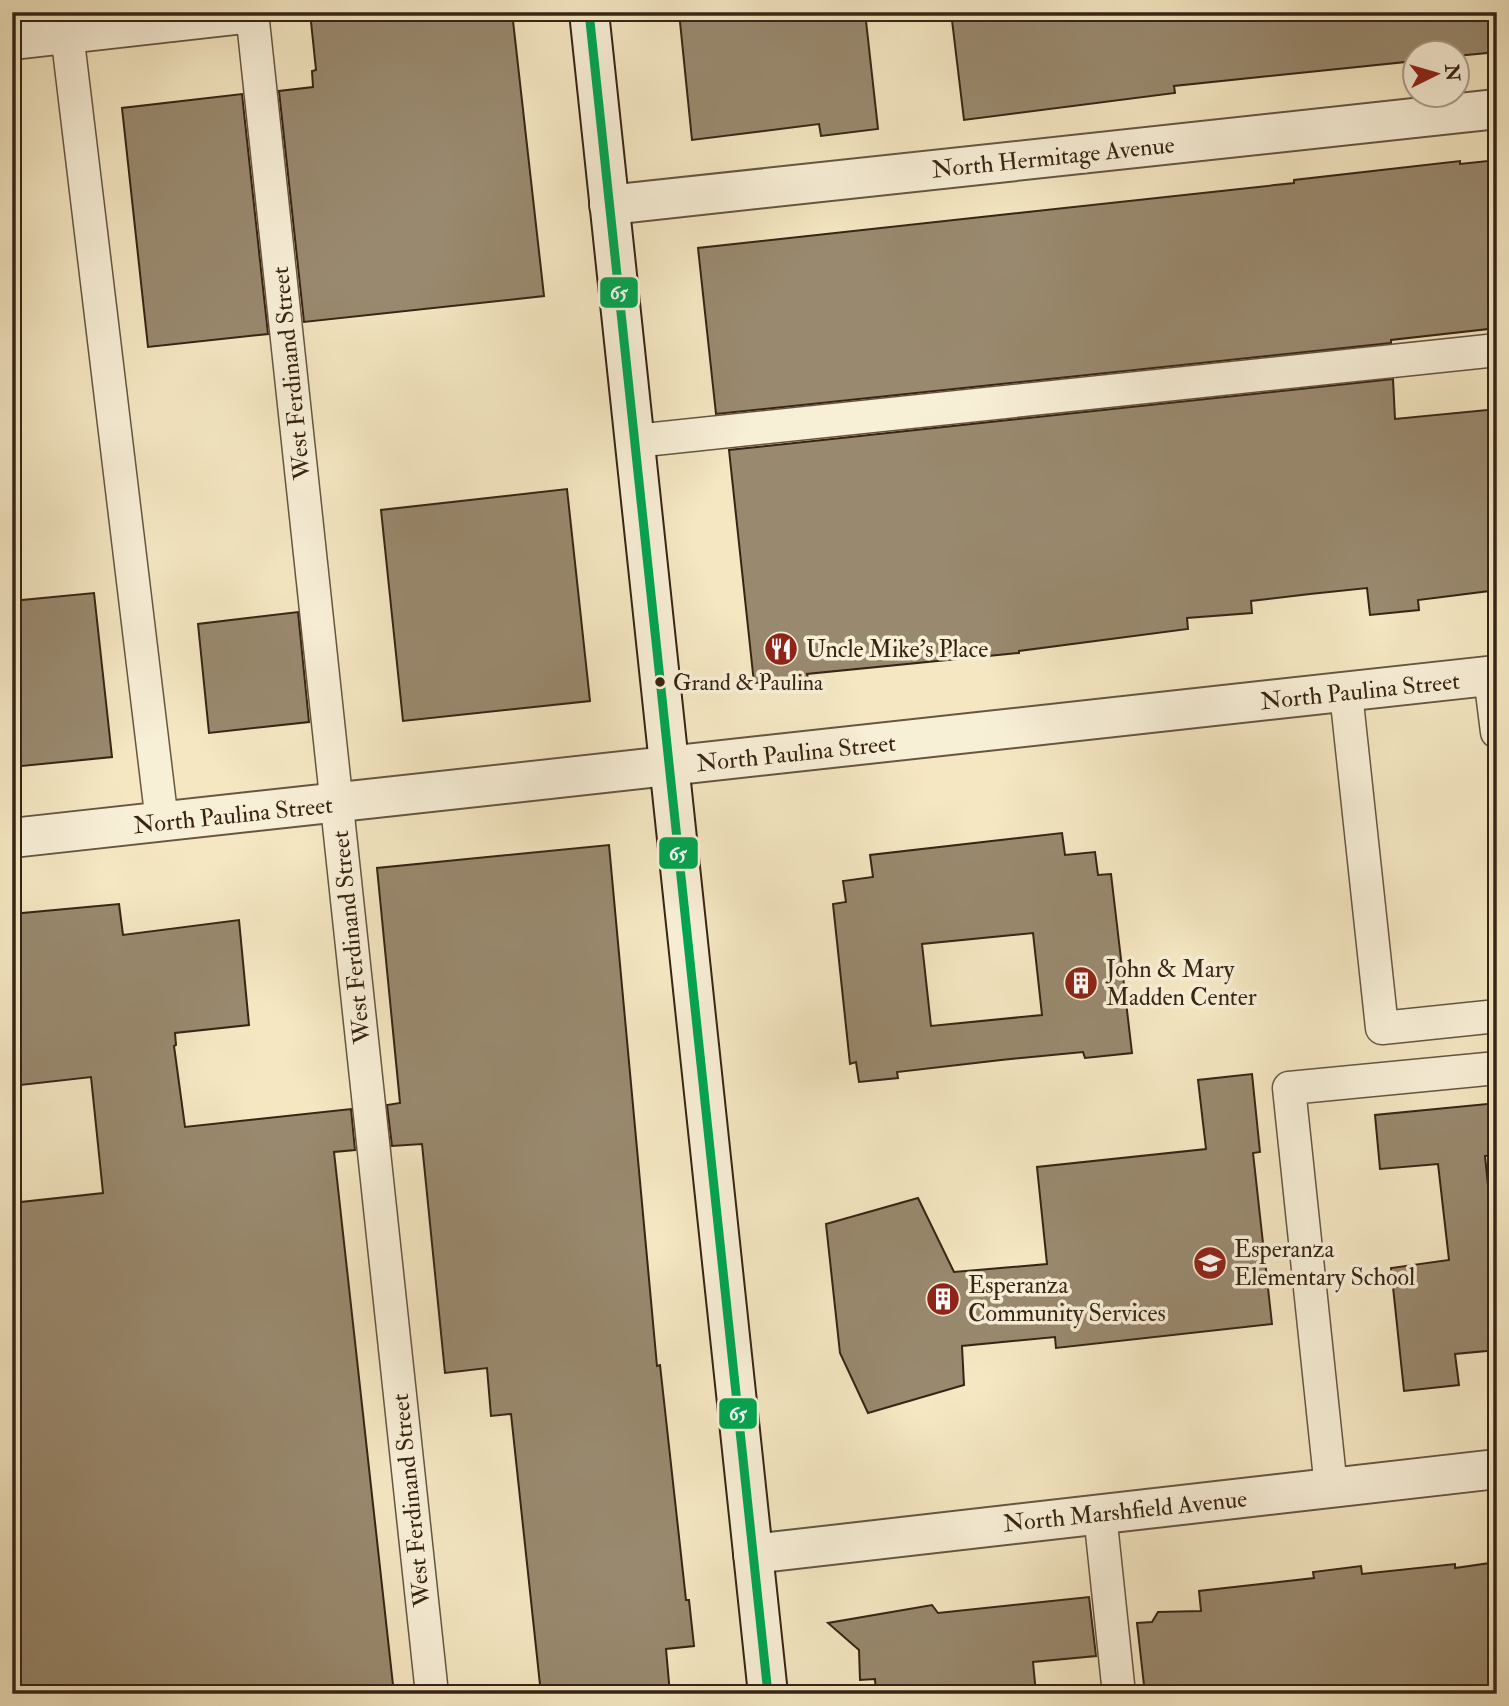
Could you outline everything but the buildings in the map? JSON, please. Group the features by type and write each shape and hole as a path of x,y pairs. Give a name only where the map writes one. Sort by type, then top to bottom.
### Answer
{"street":[{"path":"12,40 252,12"},
{"path":"589,12 768,1694"},
{"name":"North Hermitage Avenue","path":"609,205 1497,109"},
{"name":"North Paulina Street","path":"12,838 1494,676"},
{"name":"North Marshfield Avenue","path":"753,1554 1497,1469"}],"lane":[{"name":"West Ferdinand Street","path":"252,12 432,1694"},
{"path":"68,33 162,822"},
{"path":"635,441 1497,350"},
{"path":"1494,676 1497,732"},
{"path":"1346,692 1382,1028 1497,1016"},
{"path":"1331,1488 1289,1088 1497,1068"},
{"path":"1100,1514 1119,1694"}],"transit line":[{"name":"65","path":"589,12 768,1694"}],"place":[{"name":"Uncle Mike's Place","path":"781,649"},
{"name":"Grand & Paulina","path":"660,682"},
{"name":"John & Mary Madden Center","path":"1081,983"},
{"name":"Esperanza Elementary School","path":"1210,1263"},
{"name":"Esperanza Community Services","path":"943,1299"}]}
